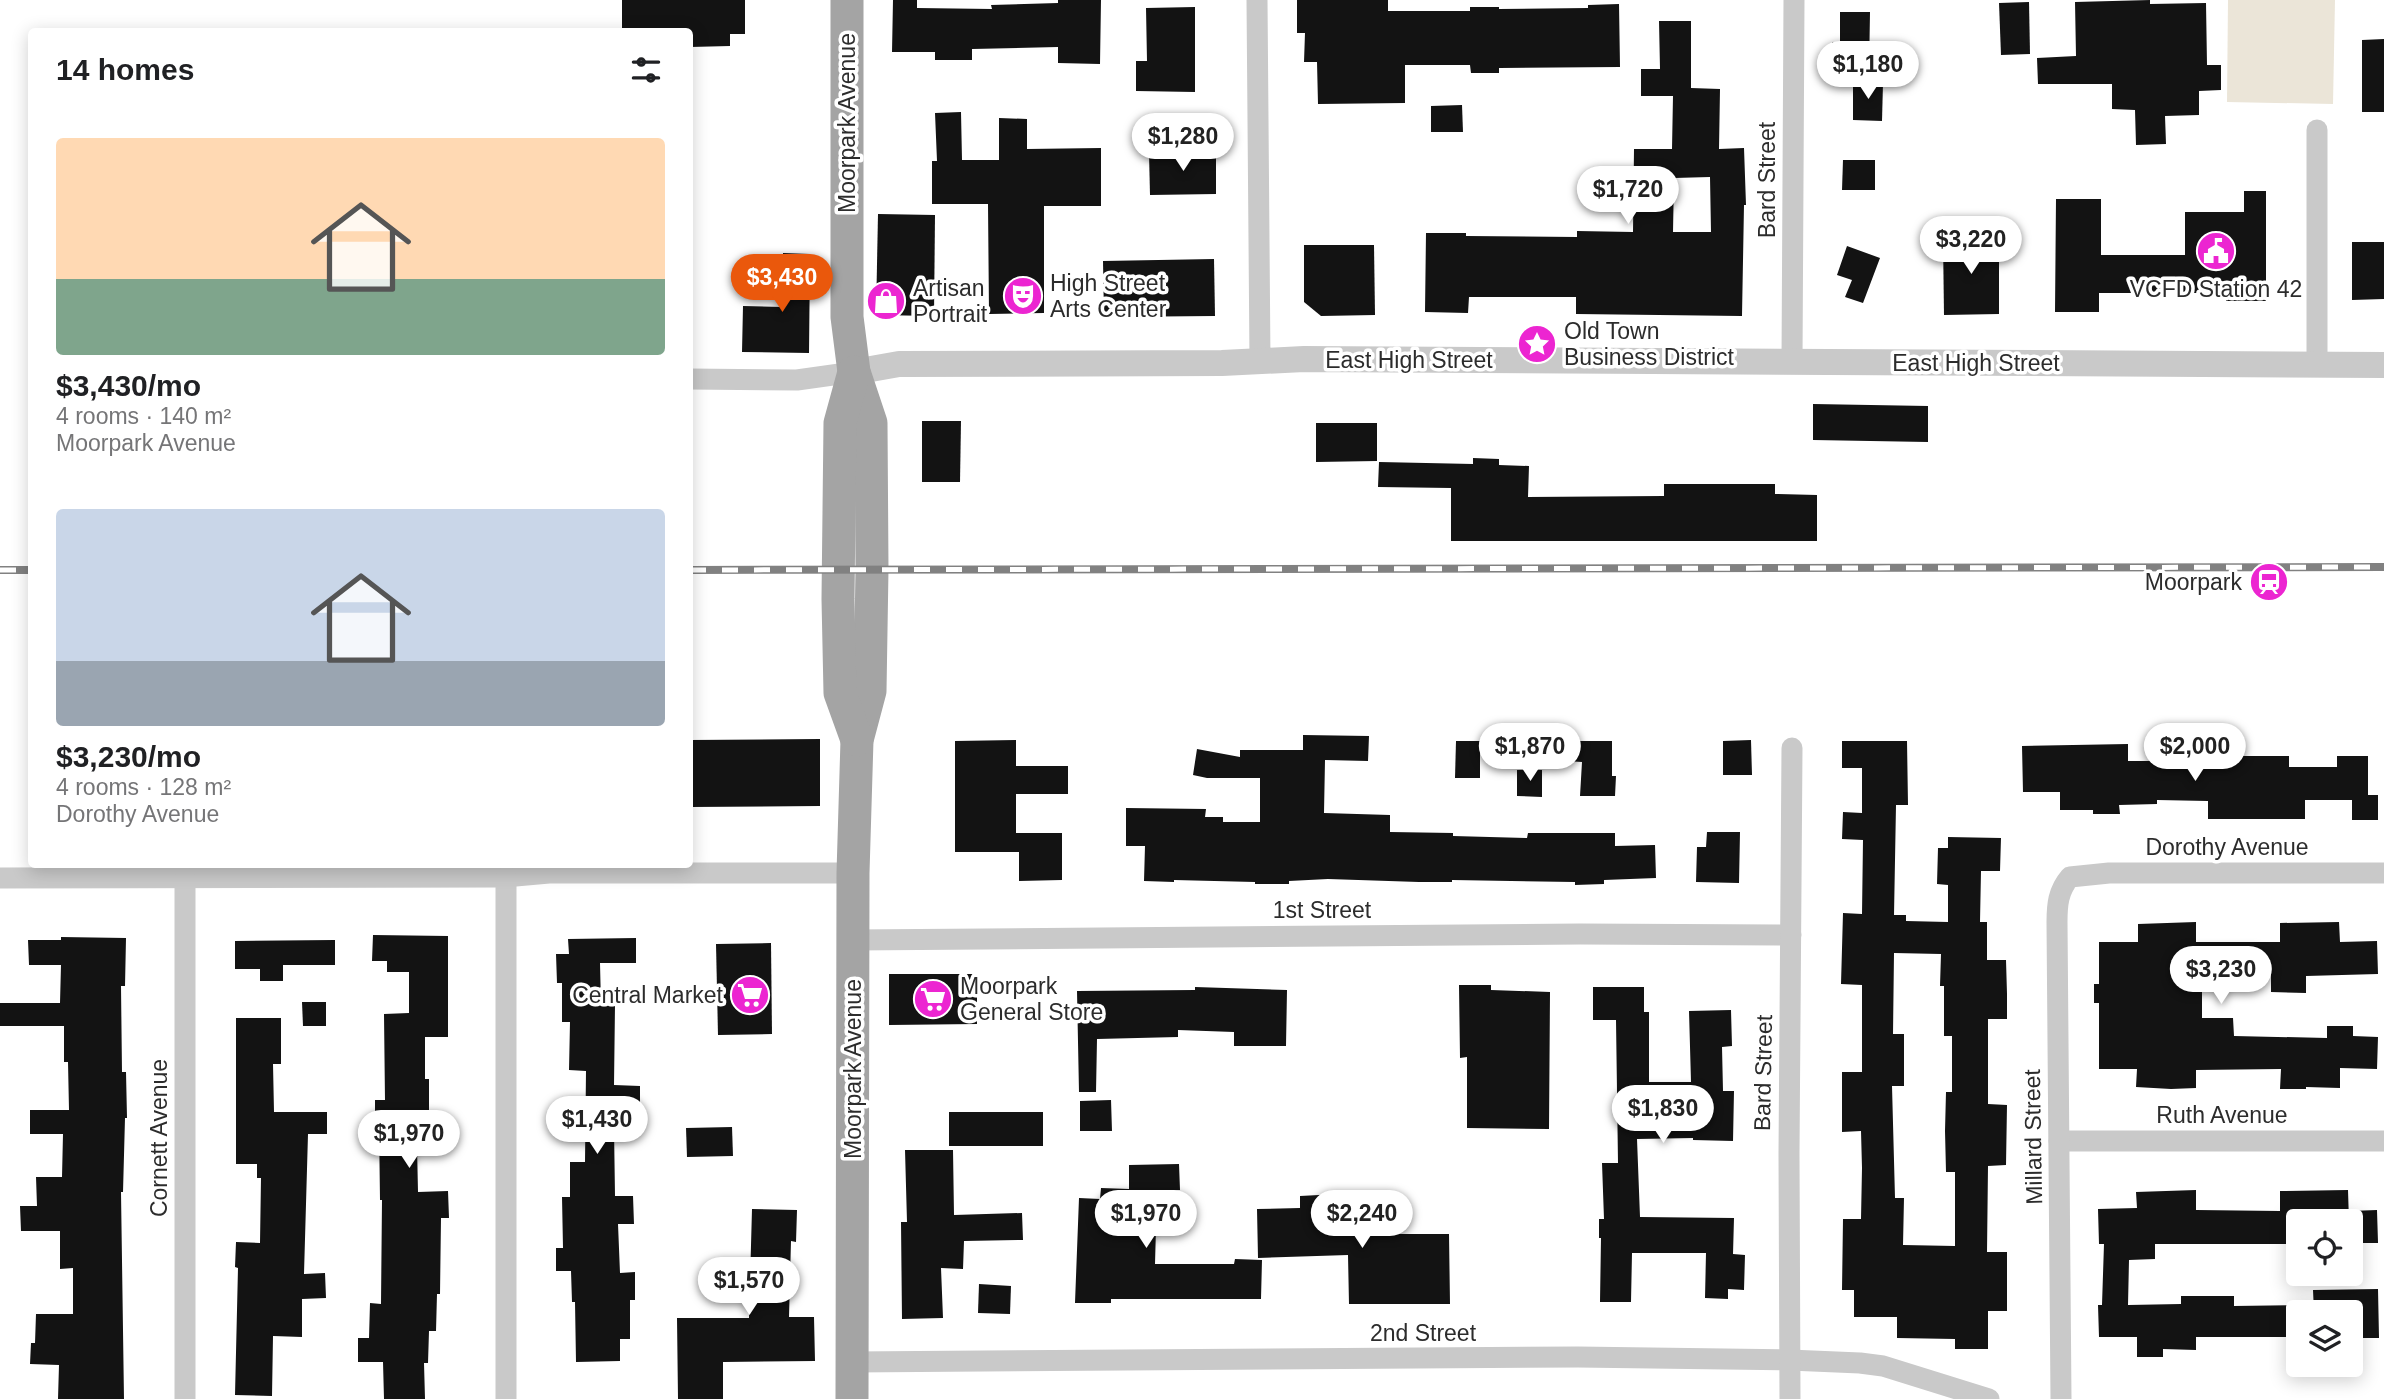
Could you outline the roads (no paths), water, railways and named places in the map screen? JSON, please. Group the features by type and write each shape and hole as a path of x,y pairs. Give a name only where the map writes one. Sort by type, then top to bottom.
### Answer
{"main road":[{"name":"Moorpark Avenue","path":"847,0 847,317 854,372 840,423 838,598 840,693 857,740 853,873 852,1399"}],"street":[{"path":"1257,0 1261,361"},
{"name":"Bard Street","path":"1792,361 1794,0"},
{"path":"2317,130 2317,365"},
{"name":"East High Street","path":"854,372 899,364 1304,359 2384,365"},
{"path":"693,379 797,380 854,372"},
{"name":"Bard Street","path":"1790,1399 1792,748"},
{"path":"0,878 853,873"},
{"name":"Dorothy Avenue","path":"2070,877 2109,873 2384,873"},
{"path":"506,877 506,1399"},
{"name":"Millard Street","path":"2061,1399 2057,900 2063,885 2070,877"},
{"name":"Cornett Avenue","path":"185,878 185,1399"},
{"name":"1st Street","path":"853,940 1580,934 1791,935"},
{"name":"Ruth Avenue","path":"2059,1141 2384,1141"},
{"name":"2nd Street","path":"852,1362 1564,1357 1789,1360 1883,1366 1989,1399"}],"railway":[{"path":"693,570 2384,567"},
{"path":"0,570 28,570"}],"place":[{"name":"VCFD Station 42","path":"2216,251"},
{"name":"High Street Arts Center","path":"1023,296"},
{"name":"Artisan Portrait","path":"886,301"},
{"name":"Old Town Business District","path":"1537,344"},
{"name":"Moorpark","path":"2269,582"},
{"name":"Central Market","path":"750,995"},
{"name":"Moorpark General Store","path":"933,999"}]}
